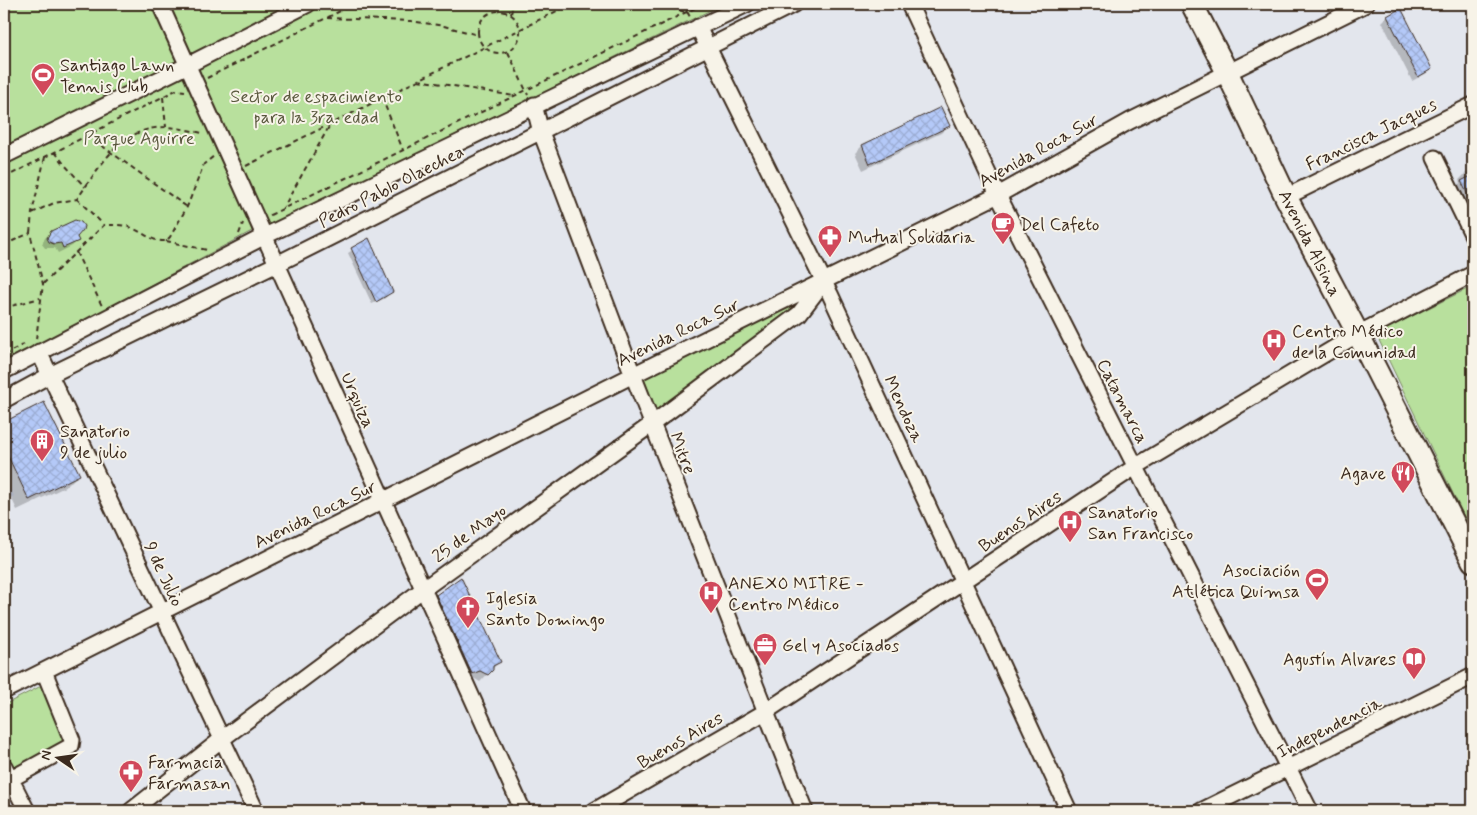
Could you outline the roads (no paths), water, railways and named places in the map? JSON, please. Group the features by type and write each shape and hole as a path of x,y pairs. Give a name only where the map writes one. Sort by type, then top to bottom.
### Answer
{"highway":[{"name":"Avenida Alsina","path":"1192,4 1227,72 1286,196 1473,561"}],"street":[{"name":"Urquiza","path":"160,4 188,66 189,89 251,221 265,236 422,590 523,811"},
{"path":"4,156 188,66 308,4"},
{"name":"Pedro Pablo Olaechea","path":"4,371 38,345 747,4"},
{"name":"Pedro Pablo Olaechea","path":"4,400 50,375 277,264 794,4"},
{"name":"Catamarca","path":"909,4 998,195 1310,811"},
{"name":"Avenida Roca Sur","path":"4,691 633,375 998,195 1130,121 1347,8 1366,4"},
{"name":"Mendoza","path":"698,27 824,282 1069,811"},
{"name":"Francisca Jacques","path":"1286,196 1473,104"},
{"name":"Mitre","path":"534,105 541,132 633,375 805,811"},
{"path":"1435,158 1473,236"},
{"name":"Buenos Aires","path":"594,811 765,712 1135,467 1358,334 1473,274"},
{"name":"25 de Mayo","path":"131,811 222,738 422,590 652,424 799,314 824,282"},
{"name":"9 de Julio","path":"38,345 50,375 256,811"},
{"path":"27,811 7,772 71,746 72,740 44,671"},
{"name":"Independencia","path":"1201,811 1473,676"}],"place":[{"name":"Santiago Lawn Tennis Club","path":"43,96"},
{"name":"Del Cafeto","path":"1003,245"},
{"name":"Mutual Solidaria","path":"830,258"},
{"name":"Centro Médico de la Comunidad","path":"1274,362"},
{"name":"Sanatorio 9 de julio","path":"42,462"},
{"name":"Agave","path":"1403,494"},
{"name":"Sanatorio San Francisco","path":"1070,543"},
{"name":"Asociación Atlética Quimsa","path":"1317,601"},
{"name":"ANEXO MITRE - Centro Médico","path":"711,614"},
{"name":"Iglesia Santo Domingo","path":"468,629"},
{"name":"Gel y Asociados","path":"765,666"},
{"name":"Agustín Alvares","path":"1414,680"},
{"name":"Farmacia Farmasan","path":"131,793"}],"park label":[{"name":"Sector de espacimiento para la 3ra. edad","path":"316,106"},
{"name":"Parque Aguirre","path":"139,138"}]}
